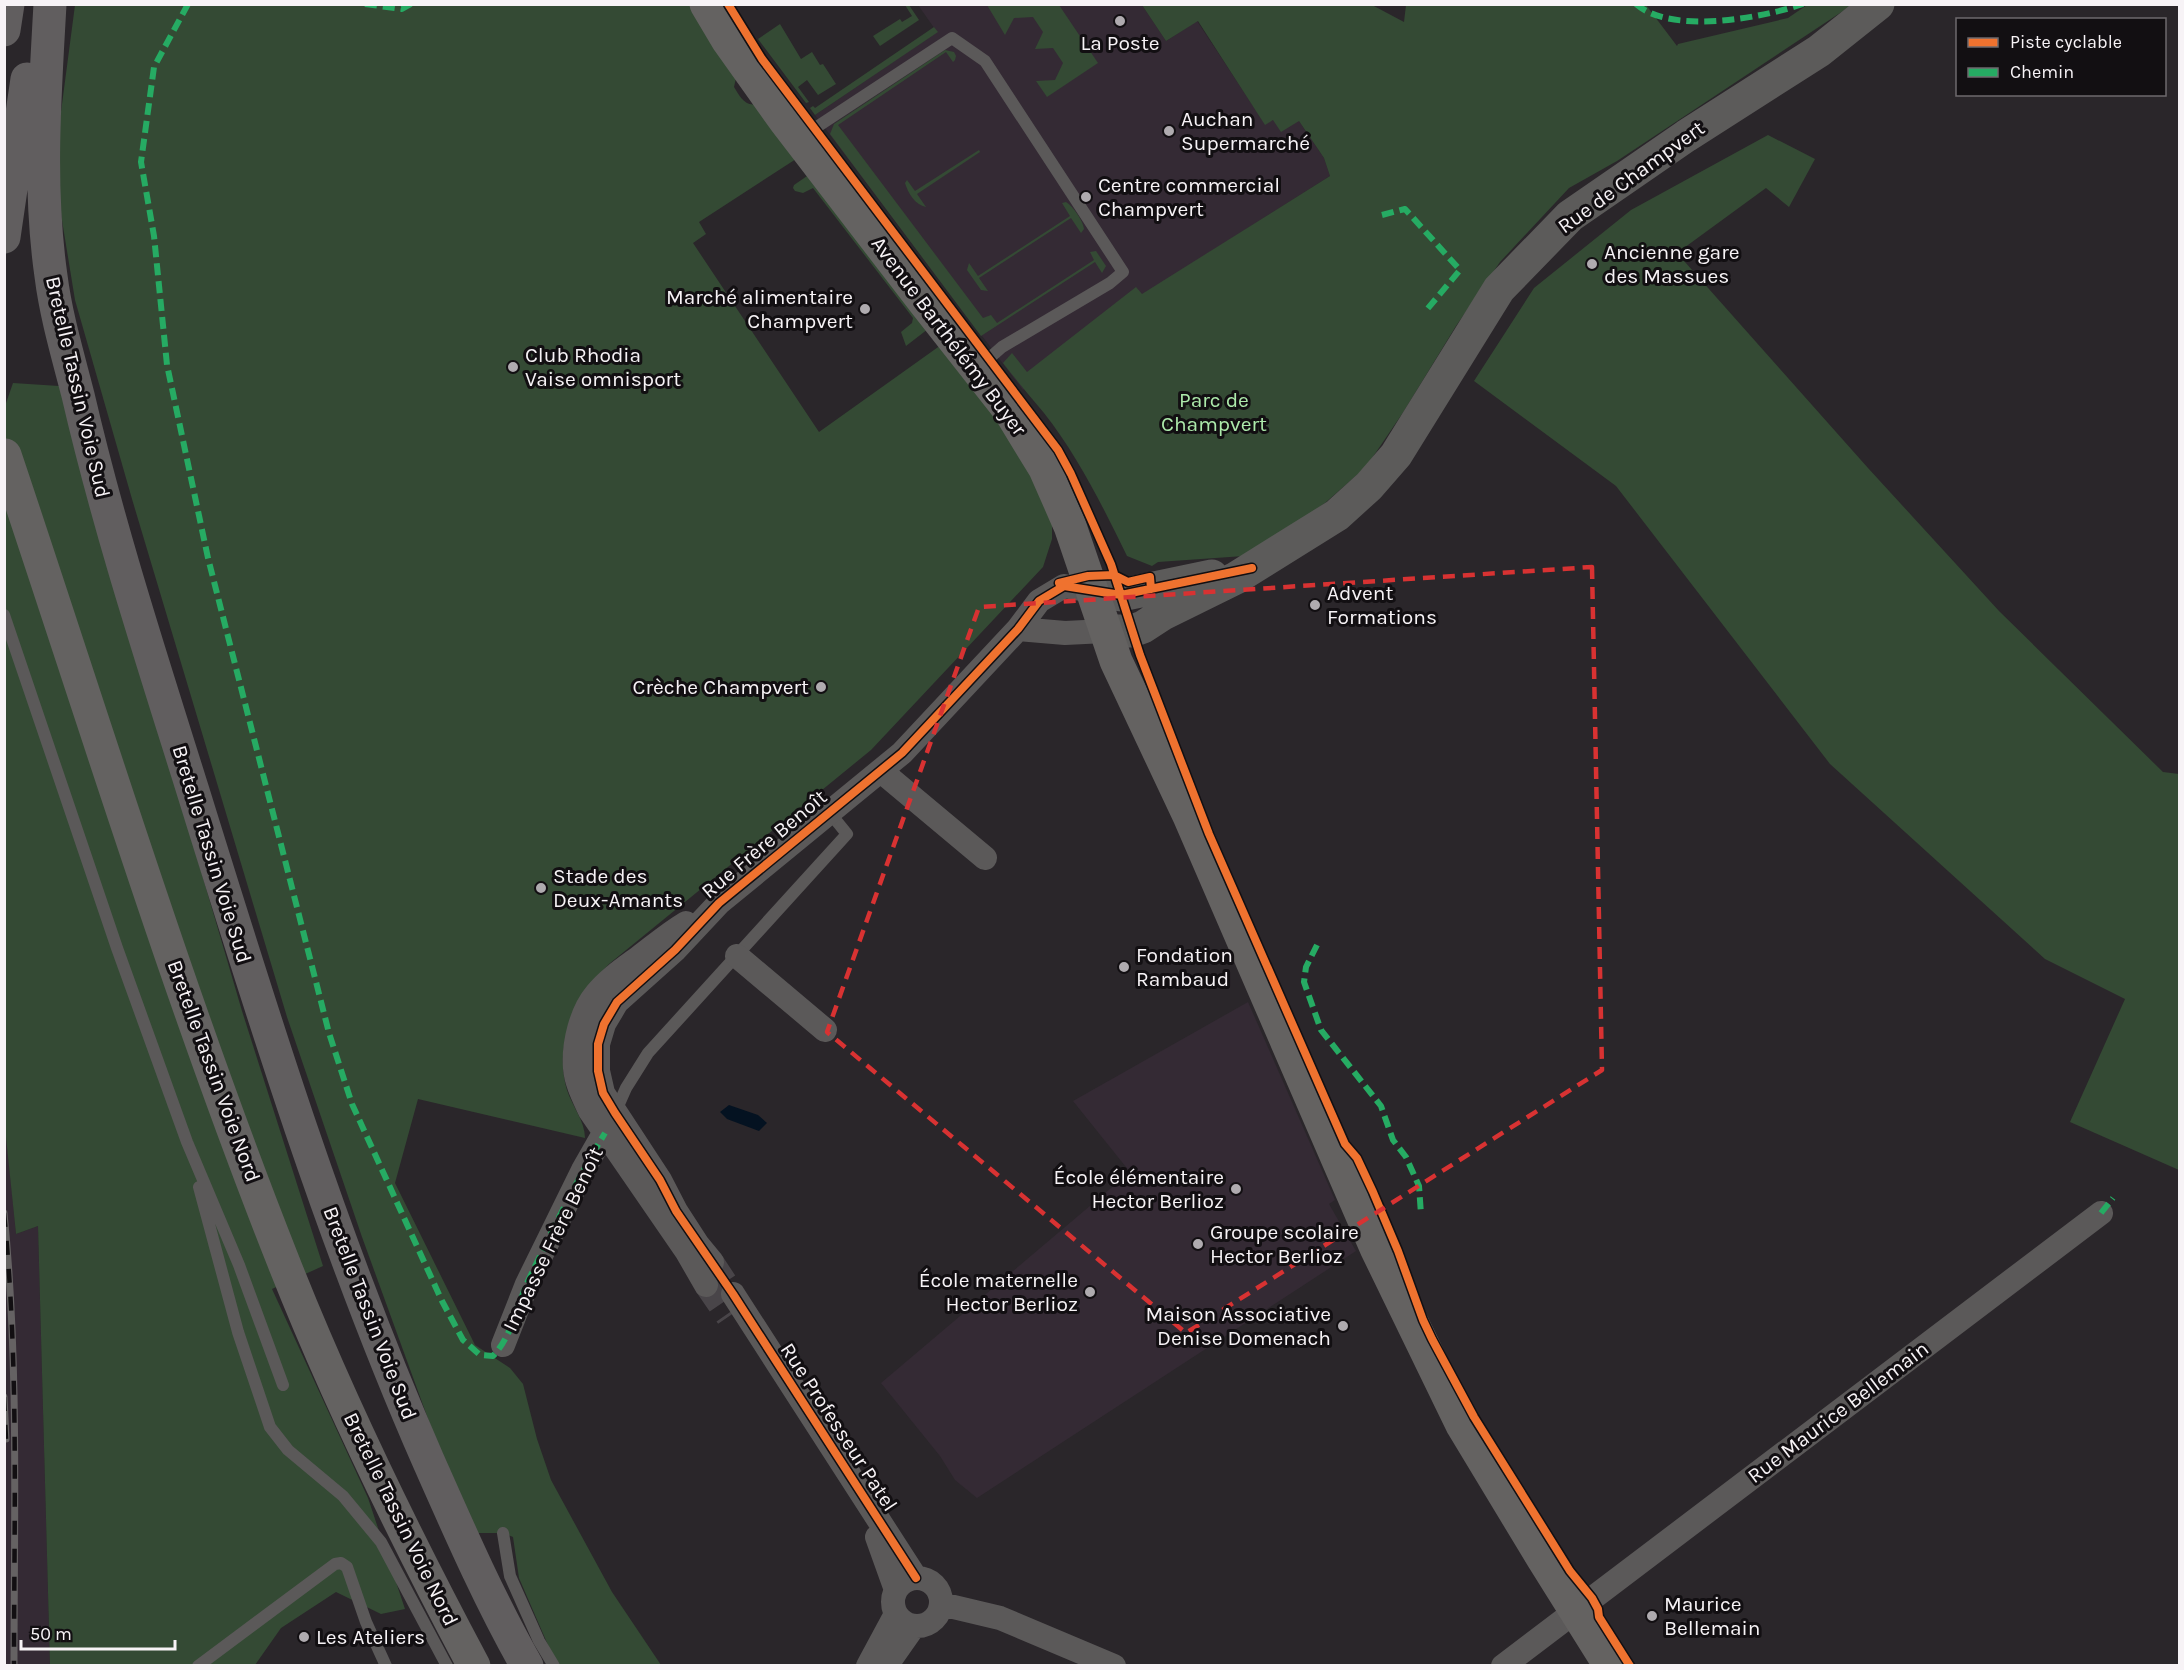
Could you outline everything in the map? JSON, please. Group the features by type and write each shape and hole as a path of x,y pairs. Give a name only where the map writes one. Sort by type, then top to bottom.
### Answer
{"highway":[{"path":"4,30 8,4"},
{"path":"4,237 39,4"},
{"name":"Bretelle Tassin Voie Sud","path":"50,4 42,158 44,214 51,279 92,455 130,590 263,1016 358,1288 401,1398 453,1517 485,1586 527,1665"}],"main road":[{"name":"Avenue Barthélémy Buyer","path":"706,4 728,41 798,139 1009,410 1045,469 1070,526 1120,669 1193,823 1358,1209 1409,1317 1462,1425 1610,1665"},
{"name":"Bretelle Tassin Voie Nord","path":"5,455 200,1035 283,1259 384,1491 416,1558 474,1665"}],"street":[{"name":"Rue de Champvert","path":"1105,631 1132,631 1143,627 1163,614 1236,578 1337,514 1369,486 1396,455 1499,289 1570,216 1686,136 1819,51 1878,4"},
{"name":"Rue de Champvert","path":"1092,591 1121,595 1252,568"},
{"name":"Rue Frère Benoît","path":"610,1123 590,1111 581,1092 575,1069 576,1048 583,1018 595,995 614,976 671,932 719,903 902,753 1018,629 1039,601 1064,586 1092,591"},
{"path":"1018,629 1065,633 1105,631"},
{"path":"881,771 985,858"},
{"path":"737,956 825,1030"},
{"path":"610,1123 687,1252 709,1274"},
{"name":"Impasse Frère Benoît","path":"503,1345 527,1284 583,1170 610,1123"},
{"name":"Rue Maurice Bellemain","path":"1575,1611 2101,1213"},
{"name":"Rue Professeur Patel","path":"730,1305 866,1517 877,1536 905,1602"},
{"path":"868,1665 905,1602 932,1583 940,1596 941,1604 935,1618 929,1623 905,1602"},
{"path":"886,1665 905,1602"},
{"path":"941,1604 1000,1618 1114,1665"},
{"path":"1503,1665 1575,1611"}],"lane":[{"path":"798,139 952,38 985,61 1123,272 1110,283 1002,347 977,369"},
{"path":"4,615 117,948 187,1142 239,1265 283,1385"},
{"name":"Rue Frère Benoît","path":"610,1123 626,1088 648,1053 847,834 830,813"},
{"path":"187,1142 238,1332 270,1427 288,1450 343,1496 381,1542 447,1665"},
{"path":"503,1533 510,1576 539,1641 554,1665"},
{"path":"198,1665 335,1564 341,1563 347,1567 366,1623 386,1665"}],"highlighted area":[{"path":"1592,567 1602,1070 1186,1333 827,1032 979,607"}],"shaded area":[{"name":"Centre commercial Champvert","path":"918,5 1142,5 1166,41 1197,21 1265,124 1273,120 1299,121 1324,158 1330,176 1142,295 1023,390 815,115 937,32"},
{"name":"Groupe scolaire Hector Berlioz","path":"1248,1002 1335,1200 1329,1204 1356,1251 977,1498 955,1480 940,1456 881,1383 1130,1172 1073,1101"},
{"path":"4,1111 16,1234 38,1226 50,1665 5,1665"}],"green space":[{"path":"75,5 690,5 736,78 734,87 738,93 749,104 756,104 796,159 699,222 706,234 693,243 819,432 941,345 1016,445 1052,524 1052,539 1043,567 871,750 609,964 597,977 570,1022 563,1055 563,1072 567,1090 583,1126 585,1138 418,1099 395,1183 475,1345 510,1368 523,1384 537,1439 551,1480 612,1592 661,1665 560,1665 551,1652 519,1578 513,1537 503,1533 476,1533 443,1460 362,1237 287,1017 75,300 60,208 56,150"},
{"path":"905,5 909,5 919,20 880,46 873,36 900,19 902,22 912,16"},
{"path":"987,5 1059,5 1098,63 1047,97 1036,81 1055,80 1063,63 1053,48 1035,49 1043,32 1033,17 1014,18 1005,35"},
{"name":"Parc de Champvert","path":"1142,5 1372,5 1404,22 1406,5 1646,5 1677,46 1788,18 1807,5 1852,5 1617,161 1569,188 1500,262 1456,326 1404,411 1366,467 1325,503 1274,540 1244,556 1158,562 1152,566 1127,556 1079,464 1044,413 1003,363 1012,353 1027,372 1136,287 1142,294 1330,176 1324,158 1299,121 1281,132 1273,120 1265,125 1198,21 1166,41"},
{"path":"780,24 801,59 812,52 836,84 818,95 807,80 798,87 809,102 806,103 758,39"},
{"path":"934,27 938,32 815,115 810,108 813,106 815,108"},
{"path":"945,50 954,52 956,56 953,62 946,52 838,125 983,318 991,315 997,323 1094,260 1090,252 1096,251 1106,266 1102,273 1095,262 981,336 830,134 834,124"},
{"path":"1768,135 1815,159 1789,207 1766,188 1677,253 1999,611 2163,772 2179,774 2179,1170 2070,1122 2125,999 2045,959 1830,764 1616,486 1474,381 1534,288 1631,210"},
{"path":"979,150 980,152 917,194 926,207 918,204 910,194 905,183 907,180 915,191"},
{"path":"810,174 928,329 906,346 901,332 912,323 913,318 813,188 803,193 793,188"},
{"path":"1066,202 1082,222 1084,229 1081,233 1071,218 979,278 988,291 981,290 967,270 969,263 978,276 1070,216 1062,203"},
{"path":"13,383 59,386 242,1011 323,1266 272,1289 368,1498 405,1609 381,1614 336,1592 281,1628 255,1665 50,1665 38,1226 16,1234 4,1118 4,409"}],"water":[{"path":"729,1105 758,1115 767,1123 759,1131 727,1119 720,1112"}],"tunnel":[{"path":"712,1262 733,1294"},
{"path":"706,1285 728,1317"}],"railway":[{"path":"4,1213 14,1382 14,1666"},
{"path":"4,1397 6,1439"}],"marked path":[{"path":"188,4 154,67 141,162 154,236 167,365 208,558 329,1033 352,1104 442,1301 463,1340 480,1355 493,1356 500,1348 546,1244 605,1133"},
{"path":"365,4 402,9 411,4"},
{"path":"1636,4 1652,13 1671,19 1693,21 1741,18 1803,4"},
{"path":"1382,215 1405,209 1460,270 1424,313"},
{"path":"1317,945 1306,967 1304,982 1321,1030 1381,1106 1393,1140 1406,1157 1419,1186 1421,1214"},
{"path":"2101,1213 2113,1198"}],"cycle path":[{"path":"728,4 762,59 1058,450 1111,564 1140,655 1209,834 1345,1144 1357,1158 1373,1192 1398,1251 1423,1320 1474,1417 1570,1571 1592,1598 1598,1609 1599,1617 1630,1666"},
{"path":"916,1578 733,1294 676,1211 660,1180 603,1093 598,1071 598,1044 604,1024 617,1002 675,950 719,903 902,753 1018,629 1039,601 1064,586 1121,595 1252,568"},
{"path":"1059,583 1088,576 1114,575 1128,582 1150,577 1151,589"}],"place":[{"name":"La Poste","path":"1120,21"},
{"name":"Auchan Supermarché","path":"1169,131"},
{"name":"Centre commercial Champvert","path":"1086,197"},
{"name":"Ancienne gare des Massues","path":"1592,264"},
{"name":"Marché alimentaire Champvert","path":"865,309"},
{"name":"Club Rhodia Vaise omnisport","path":"513,367"},
{"name":"Advent Formations","path":"1315,605"},
{"name":"Crèche Champvert","path":"821,687"},
{"name":"Stade des Deux-Amants","path":"541,888"},
{"name":"Fondation Rambaud","path":"1124,967"},
{"name":"École élémentaire Hector Berlioz","path":"1236,1189"},
{"name":"Groupe scolaire Hector Berlioz","path":"1198,1244"},
{"name":"École maternelle Hector Berlioz","path":"1090,1292"},
{"name":"Maison Associative Denise Domenach","path":"1343,1326"},
{"name":"Maurice Bellemain","path":"1652,1616"},
{"name":"Les Ateliers","path":"304,1637"}]}
